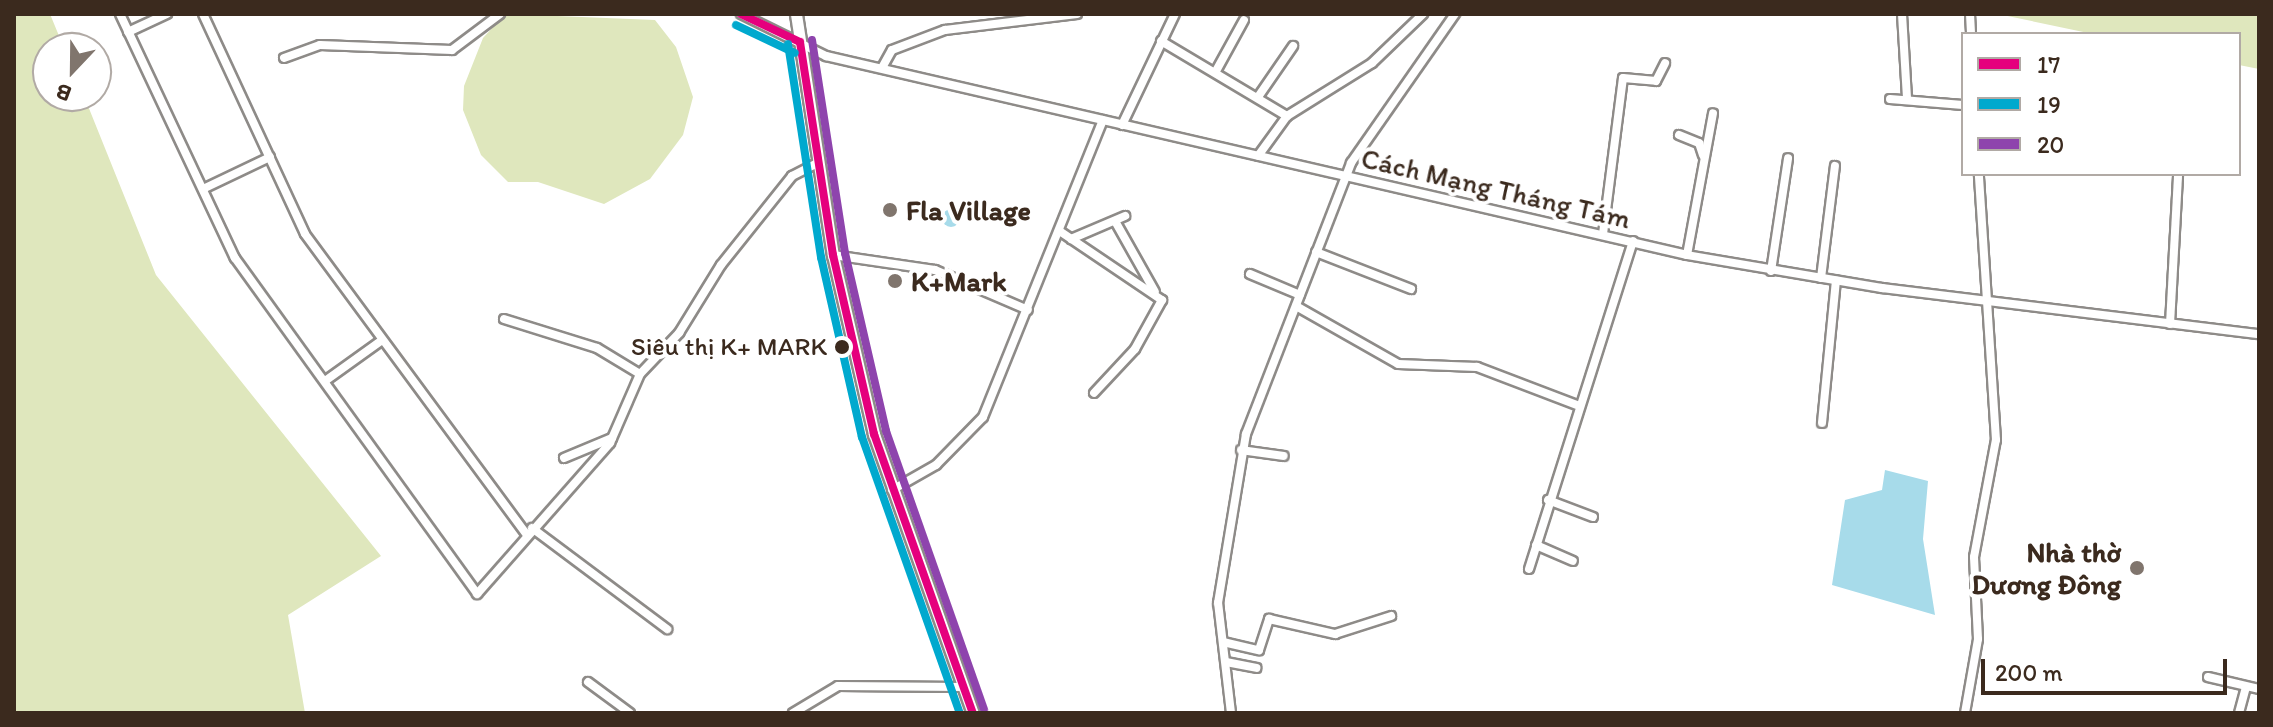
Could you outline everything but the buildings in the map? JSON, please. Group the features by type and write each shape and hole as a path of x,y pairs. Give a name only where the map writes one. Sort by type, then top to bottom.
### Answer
{"main road":[{"path":"796,14 833,255 892,490 973,713"}],"street":[{"path":"120,14 252,285 325,381 477,594 612,438 640,374 679,333 721,265 792,176 819,162"},
{"path":"128,32 167,14"},
{"path":"203,14 305,234 382,340 529,531 667,629"},
{"path":"284,58 320,45 452,50 500,14"},
{"name":"Cách Mạng Tháng Tám","path":"741,14 826,56 883,66 1122,125 1687,255 1771,271 1988,302 2259,334"},
{"path":"883,66 892,50 945,30 1077,14"},
{"path":"1122,125 1175,14"},
{"path":"1258,156 1287,116 1372,63 1423,14"},
{"path":"1231,713 1218,603 1241,450 1346,175 1455,14"},
{"path":"1902,14 1907,99"},
{"path":"1216,71 1244,20"},
{"path":"1161,41 1287,116"},
{"path":"1258,97 1293,46"},
{"path":"1603,234 1623,78 1656,81 1665,63"},
{"path":"1890,99 1961,105"},
{"path":"1687,255 1713,113"},
{"path":"892,490 936,465 983,417 1061,232 1103,120"},
{"path":"1679,135 1699,143 1703,155"},
{"path":"205,188 270,157"},
{"path":"1771,271 1788,158"},
{"path":"1821,278 1835,166"},
{"path":"1965,713 1978,639 1974,557 1996,440 1979,176"},
{"path":"2170,324 2178,176"},
{"path":"1071,239 1125,216"},
{"path":"1094,393 1135,349 1162,300 1115,221"},
{"path":"1061,232 1155,292"},
{"path":"1529,569 1577,405 1633,241"},
{"path":"1316,252 1411,289"},
{"path":"833,255 935,270 1028,310"},
{"path":"1250,274 1300,295"},
{"path":"1822,423 1836,281"},
{"path":"1296,306 1398,364 1477,367 1577,405"},
{"path":"504,319 597,348 640,374"},
{"path":"325,381 382,340"},
{"path":"564,458 612,438"},
{"path":"1241,450 1284,456"},
{"path":"1548,500 1593,517"},
{"path":"1536,545 1573,561"},
{"path":"1223,642 1259,650 1269,619 1335,634 1391,616"},
{"path":"1226,662 1256,668"},
{"path":"2208,677 2259,689"},
{"path":"588,682 630,713"},
{"path":"793,713 838,686 963,687"},
{"path":"2239,713 2246,687"}],"green space":[{"path":"14,14 50,14 57,32 32,32 32,112 90,112 156,275 381,556 288,615 305,713 14,713"},
{"path":"505,14 655,20 676,47 693,97 683,135 650,179 604,204 538,182 508,182 481,155 463,110 464,86 483,38"},
{"path":"1998,14 2259,14 2259,69 2241,65 2241,32 2084,32"}],"water":[{"path":"951,209 960,218 951,227 942,218"},
{"path":"1885,470 1928,481 1923,539 1935,615 1832,585 1845,500 1882,490"}],"transit line":[{"name":"17","path":"741,14 800,42"},
{"name":"19","path":"736,25 795,53"},
{"name":"20","path":"812,40 845,253 886,431 984,709"},
{"name":"17","path":"800,42 833,255 874,434 973,713"},
{"name":"19","path":"788,44 821,257 862,437 960,713"}],"place":[{"name":"Fla Village","path":"890,210"},
{"name":"K+Mark","path":"895,281"},
{"name":"Siêu thị K+ MARK","path":"842,347"},
{"name":"Nhà thờ Dương Đông","path":"2137,568"}]}
